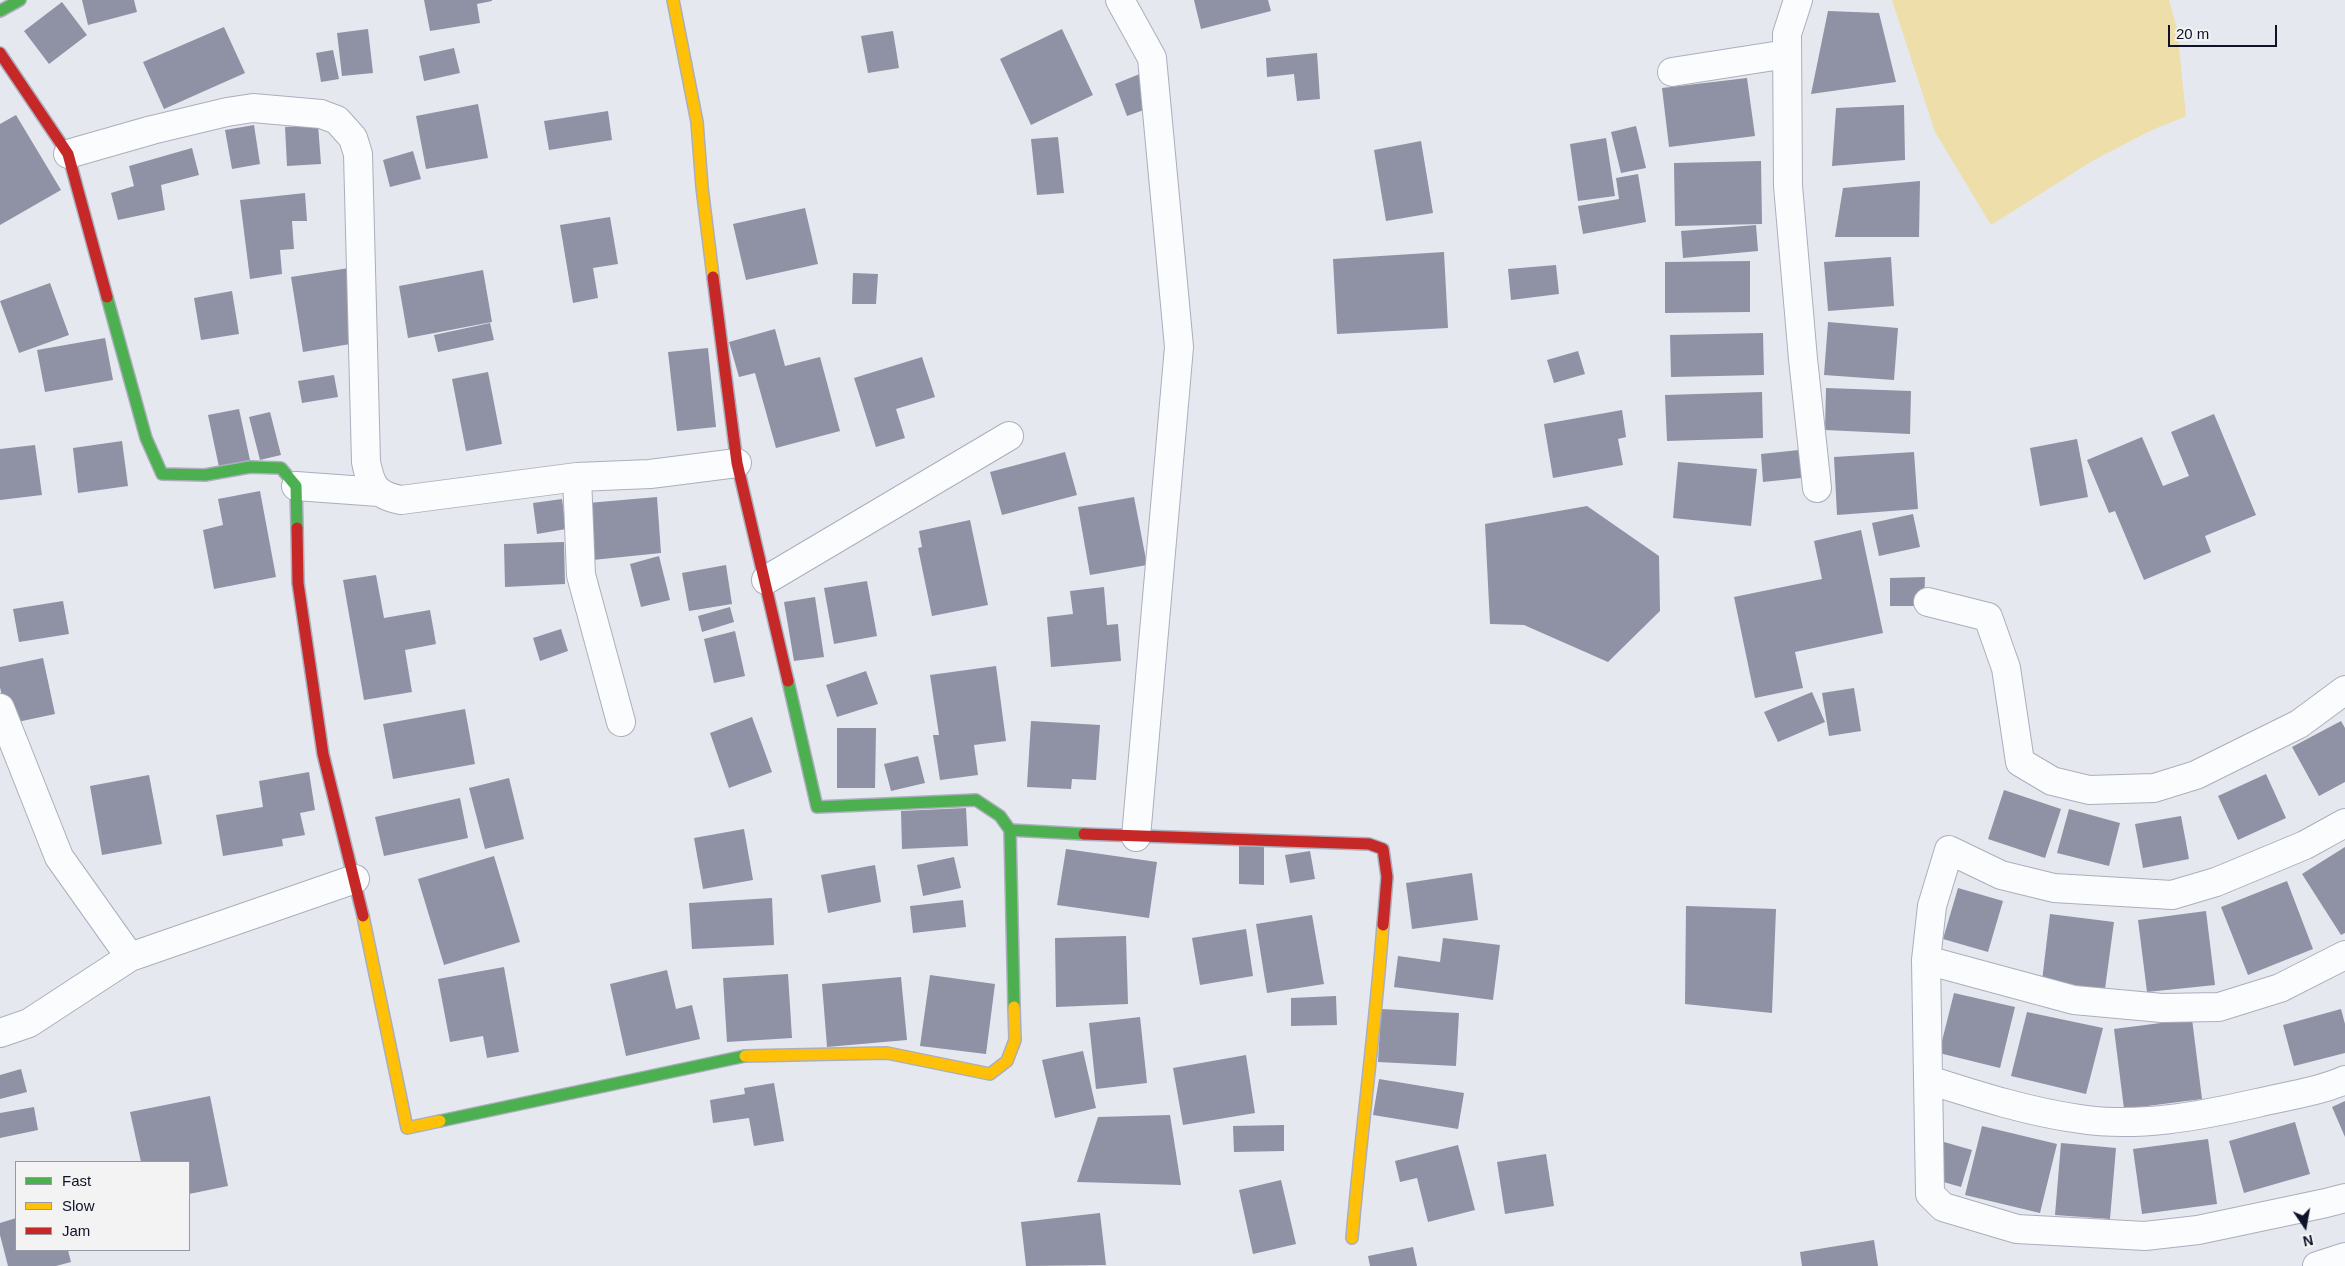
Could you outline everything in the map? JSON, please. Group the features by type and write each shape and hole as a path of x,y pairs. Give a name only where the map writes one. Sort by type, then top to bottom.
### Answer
{"street":[{"path":"0,11 20,0"},
{"path":"0,53 68,154 146,438 162,474 205,475 250,467 281,468 296,486 298,583 323,754 355,879 407,1128 748,1055 887,1053 990,1074 1007,1061 1015,1040 1010,830 1000,816 976,800 817,807 766,580 737,463 702,187 696,122 673,0"},
{"path":"1120,0 1152,58 1179,347 1136,836"},
{"path":"1798,0 1787,34 1788,186 1802,360 1817,488"},
{"path":"1672,72 1787,54"},
{"path":"68,154 180,124 253,108 321,114 337,120 345,128 353,138 358,154 366,462 370,481 387,498 401,500 577,477 650,474 737,463"},
{"path":"766,580 1009,436"},
{"path":"577,477 582,575 621,722"},
{"path":"296,486 379,492"},
{"path":"1928,602 1988,617 2006,668 2020,762 2052,781 2089,790 2154,788 2196,775 2299,724 2345,690"},
{"path":"0,708 59,857 130,958"},
{"path":"2345,823 2305,845 2216,882 2172,895 2054,888 2001,876 1949,850 1932,906 1926,960 1926,1037 1930,1080 1930,1194 1943,1207 2017,1229 2145,1236 2198,1230 2345,1198"},
{"path":"1010,830 1368,844 1383,849 1387,877 1377,1008 1362,1125 1352,1238"},
{"path":"0,1033 29,1023 130,958 355,879"},
{"path":"1926,960 2074,1000 2162,1008 2219,1007 2280,988 2345,955"},
{"path":"1930,1080 2001,1103 2081,1119 2142,1121 2215,1113 2324,1090 2345,1080"},
{"path":"2317,1266 2345,1257"}],"shaded area":[{"path":"1892,0 2169,0 2177,28 2186,116 2150,131 2094,160 1991,225 1935,132"}],"building":[{"path":"82,0 134,0 137,12 88,25"},
{"path":"424,0 492,1 477,4 480,23 430,31"},
{"path":"1194,0 1268,0 1271,11 1201,29"},
{"path":"62,2 87,35 49,64 24,31"},
{"path":"1828,11 1879,13 1896,82 1811,94"},
{"path":"224,27 245,73 164,109 143,62"},
{"path":"368,29 373,73 342,76 337,33"},
{"path":"1062,29 1093,95 1031,125 1000,59"},
{"path":"893,31 899,68 868,73 861,36"},
{"path":"454,48 460,73 424,81 419,56"},
{"path":"333,50 339,79 321,82 316,53"},
{"path":"1317,53 1320,99 1297,101 1294,74 1267,77 1266,58"},
{"path":"1142,73 1155,106 1127,116 1115,84"},
{"path":"1747,78 1755,136 1669,147 1662,88"},
{"path":"478,104 488,158 426,169 416,116"},
{"path":"1904,105 1905,160 1832,166 1836,108"},
{"path":"608,111 612,140 549,150 544,121"},
{"path":"16,115 61,190 0,225 0,124"},
{"path":"254,125 260,164 232,169 225,130"},
{"path":"318,125 321,164 287,166 285,127"},
{"path":"1636,126 1646,168 1621,173 1611,132"},
{"path":"1058,137 1064,193 1037,195 1031,139"},
{"path":"1606,138 1615,196 1578,201 1570,144"},
{"path":"1421,141 1433,213 1386,221 1374,150"},
{"path":"192,148 199,175 161,185 165,210 118,220 111,193 134,186 129,166"},
{"path":"413,151 421,179 390,187 383,160"},
{"path":"1761,161 1762,224 1675,226 1674,163"},
{"path":"1638,174 1646,222 1583,234 1578,206 1619,199 1616,178"},
{"path":"1920,181 1919,237 1835,237 1843,188"},
{"path":"305,193 307,221 292,221 294,249 280,250 282,274 250,279 240,200"},
{"path":"805,208 818,264 746,280 733,224"},
{"path":"610,217 618,264 593,268 598,298 573,303 560,225"},
{"path":"1756,225 1758,251 1683,258 1681,231"},
{"path":"1444,252 1448,328 1337,334 1333,259"},
{"path":"1891,257 1894,306 1828,311 1824,262"},
{"path":"1750,261 1750,312 1665,313 1665,262"},
{"path":"1556,265 1559,294 1511,300 1508,269"},
{"path":"349,268 362,342 303,352 291,277"},
{"path":"483,270 492,322 408,338 399,286"},
{"path":"853,273 878,274 876,304 852,304"},
{"path":"50,283 69,335 19,353 0,301"},
{"path":"232,291 239,334 201,340 194,298"},
{"path":"1828,322 1898,328 1894,380 1824,375"},
{"path":"490,323 494,340 438,352 434,335"},
{"path":"775,329 785,366 820,357 840,431 776,448 755,373 739,377 729,342"},
{"path":"1763,333 1764,375 1671,377 1670,335"},
{"path":"105,338 113,380 45,392 37,350"},
{"path":"708,348 716,427 677,431 668,352"},
{"path":"1578,351 1585,374 1554,383 1547,360"},
{"path":"922,357 935,397 896,409 905,438 876,447 854,378"},
{"path":"488,372 502,444 466,451 452,379"},
{"path":"334,375 338,397 302,403 298,381"},
{"path":"1826,388 1911,391 1910,434 1825,430"},
{"path":"1762,392 1763,438 1667,441 1665,395"},
{"path":"239,409 250,460 219,467 208,415"},
{"path":"1622,410 1626,437 1618,439 1623,465 1553,478 1544,424"},
{"path":"270,412 281,455 260,460 249,417"},
{"path":"2214,414 2256,515 2205,536 2211,552 2144,580 2115,511 2109,513 2087,460 2142,437 2163,486 2189,476 2171,432"},
{"path":"2077,439 2088,497 2040,506 2030,448"},
{"path":"122,441 128,486 78,493 73,448"},
{"path":"35,445 42,495 0,500 0,449"},
{"path":"1808,449 1811,477 1763,482 1761,454"},
{"path":"1065,452 1077,495 1002,515 990,472"},
{"path":"1914,452 1918,509 1837,515 1834,457"},
{"path":"1678,462 1757,469 1751,526 1673,518"},
{"path":"260,491 276,577 214,589 203,530 223,525 218,499"},
{"path":"657,497 661,553 593,560 588,503"},
{"path":"1134,497 1147,565 1090,575 1078,507"},
{"path":"562,499 566,529 537,534 533,503"},
{"path":"1587,506 1659,556 1660,611 1608,662 1524,625 1490,624 1485,524"},
{"path":"1913,514 1920,547 1879,556 1872,523"},
{"path":"970,520 988,605 932,616 918,548 922,547 919,531"},
{"path":"1861,530 1883,633 1795,652 1803,688 1755,698 1734,597 1822,579 1814,541"},
{"path":"564,542 565,584 505,587 504,544"},
{"path":"659,556 670,600 641,607 630,564"},
{"path":"726,565 732,604 689,611 682,573"},
{"path":"376,575 384,618 430,610 436,644 405,650 412,692 364,700 343,580"},
{"path":"1925,577 1924,606 1890,606 1890,578"},
{"path":"867,581 877,636 834,644 824,588"},
{"path":"1104,587 1107,625 1118,624 1121,661 1051,667 1047,617 1073,614 1070,591"},
{"path":"815,597 824,657 794,661 784,602"},
{"path":"63,601 69,634 19,642 13,609"},
{"path":"730,607 734,622 702,632 698,616"},
{"path":"561,629 568,651 540,661 533,638"},
{"path":"735,631 745,676 714,683 704,639"},
{"path":"43,658 55,714 8,724 0,687 0,667"},
{"path":"996,666 1006,741 974,745 978,775 940,780 933,735 939,735 930,675"},
{"path":"866,671 878,704 837,717 826,685"},
{"path":"1854,688 1861,731 1829,736 1822,693"},
{"path":"1812,692 1825,722 1778,742 1764,712"},
{"path":"465,709 475,764 393,779 383,724"},
{"path":"752,717 772,772 729,788 710,733"},
{"path":"1031,721 1100,725 1096,780 1072,779 1071,789 1027,787"},
{"path":"2341,721 2345,728 2345,782 2319,796 2292,747"},
{"path":"837,728 876,728 875,788 837,788"},
{"path":"918,756 925,783 891,791 884,764"},
{"path":"309,772 315,810 300,813 305,835 282,839 283,846 223,856 216,815 263,807 259,781"},
{"path":"2266,774 2286,818 2238,840 2218,796"},
{"path":"149,775 162,844 102,855 90,786"},
{"path":"509,778 524,839 485,849 469,788"},
{"path":"2004,790 2061,809 2045,858 1988,839"},
{"path":"460,798 468,838 384,856 375,817"},
{"path":"966,808 968,846 902,849 901,811"},
{"path":"2069,809 2120,823 2109,866 2057,853"},
{"path":"2181,816 2189,859 2143,868 2135,824"},
{"path":"744,829 753,880 703,889 694,838"},
{"path":"1239,843 1264,843 1264,885 1239,884"},
{"path":"2345,847 2345,933 2341,935 2302,874"},
{"path":"1066,849 1157,862 1149,918 1057,905"},
{"path":"1310,851 1315,879 1290,883 1285,855"},
{"path":"494,856 520,942 444,965 418,879"},
{"path":"954,857 961,888 923,896 917,865"},
{"path":"875,865 881,902 828,913 821,875"},
{"path":"1472,873 1478,920 1412,929 1406,883"},
{"path":"2287,881 2313,949 2248,975 2221,907"},
{"path":"1958,888 2003,901 1988,952 1943,939"},
{"path":"772,898 774,945 692,949 689,903"},
{"path":"963,900 966,927 913,933 910,906"},
{"path":"1686,906 1776,909 1772,1013 1685,1004"},
{"path":"2206,911 2215,985 2147,992 2138,920"},
{"path":"2050,914 2114,922 2105,989 2042,981"},
{"path":"1312,915 1324,984 1267,993 1256,924"},
{"path":"1246,929 1253,976 1200,985 1192,938"},
{"path":"1126,936 1128,1004 1056,1007 1055,938"},
{"path":"1443,938 1500,945 1493,1000 1394,987 1398,956 1440,962"},
{"path":"504,967 519,1052 487,1058 483,1036 450,1042 438,979"},
{"path":"667,970 676,1009 692,1005 700,1039 626,1056 610,984"},
{"path":"788,974 792,1038 727,1042 723,978"},
{"path":"930,975 995,984 986,1054 920,1046"},
{"path":"901,977 907,1040 827,1047 822,984"},
{"path":"1954,993 2015,1007 2000,1068 1939,1053"},
{"path":"1336,996 1337,1025 1291,1026 1291,998"},
{"path":"1381,1009 1459,1013 1456,1066 1378,1062"},
{"path":"2341,1009 2345,1024 2345,1053 2294,1066 2283,1025"},
{"path":"2027,1012 2103,1028 2086,1094 2011,1076"},
{"path":"1140,1017 1147,1083 1096,1089 1089,1023"},
{"path":"2192,1019 2202,1099 2124,1109 2114,1029"},
{"path":"1083,1051 1096,1108 1055,1118 1042,1060"},
{"path":"1246,1055 1255,1113 1183,1125 1173,1068"},
{"path":"21,1069 27,1092 0,1099 0,1075"},
{"path":"1379,1079 1464,1093 1458,1129 1373,1115"},
{"path":"774,1083 784,1141 754,1146 749,1118 713,1123 710,1100 745,1094 744,1088"},
{"path":"210,1096 228,1186 190,1194 190,1161 141,1161 130,1112"},
{"path":"2345,1101 2345,1137 2332,1107"},
{"path":"34,1107 38,1130 0,1138 0,1113"},
{"path":"1170,1115 1181,1185 1077,1182 1098,1117"},
{"path":"2295,1122 2310,1174 2244,1193 2229,1141"},
{"path":"1284,1125 1284,1151 1234,1152 1233,1126"},
{"path":"1982,1126 2057,1144 2040,1213 1965,1195"},
{"path":"2208,1139 2217,1204 2142,1214 2133,1149"},
{"path":"1944,1142 1972,1150 1961,1187 1933,1179"},
{"path":"2061,1143 2116,1148 2110,1219 2055,1215"},
{"path":"1458,1145 1475,1210 1428,1222 1417,1178 1400,1182 1395,1161"},
{"path":"1546,1154 1554,1206 1505,1214 1497,1162"},
{"path":"1281,1180 1296,1244 1253,1254 1239,1190"},
{"path":"1100,1213 1106,1265 1026,1266 1021,1222"},
{"path":"15,1218 15,1251 68,1251 71,1262 56,1266 8,1266 0,1235 0,1223"},
{"path":"1874,1240 1878,1266 1802,1266 1800,1252"},
{"path":"1413,1247 1417,1266 1370,1266 1368,1256"}],"traffic: fast":[{"path":"0,11 20,0"},
{"path":"107,297 146,438 162,474 205,475 250,467 281,468 296,486 297,528"},
{"path":"788,681 817,807 976,800 1000,816 1010,830 1084,834"},
{"path":"1010,830 1014,1007"},
{"path":"440,1121 745,1056"}],"traffic: slow":[{"path":"673,0 697,122 702,187 713,277"},
{"path":"363,916 407,1128 440,1121"},
{"path":"1352,1238 1383,925"},
{"path":"745,1056 887,1053 990,1074 1007,1061 1015,1040 1014,1007"}],"traffic: jam":[{"path":"0,53 68,154 107,297"},
{"path":"713,277 737,463 788,681"},
{"path":"297,528 298,583 323,754 363,916"},
{"path":"1084,834 1369,844 1383,849 1387,877 1383,925"}]}
